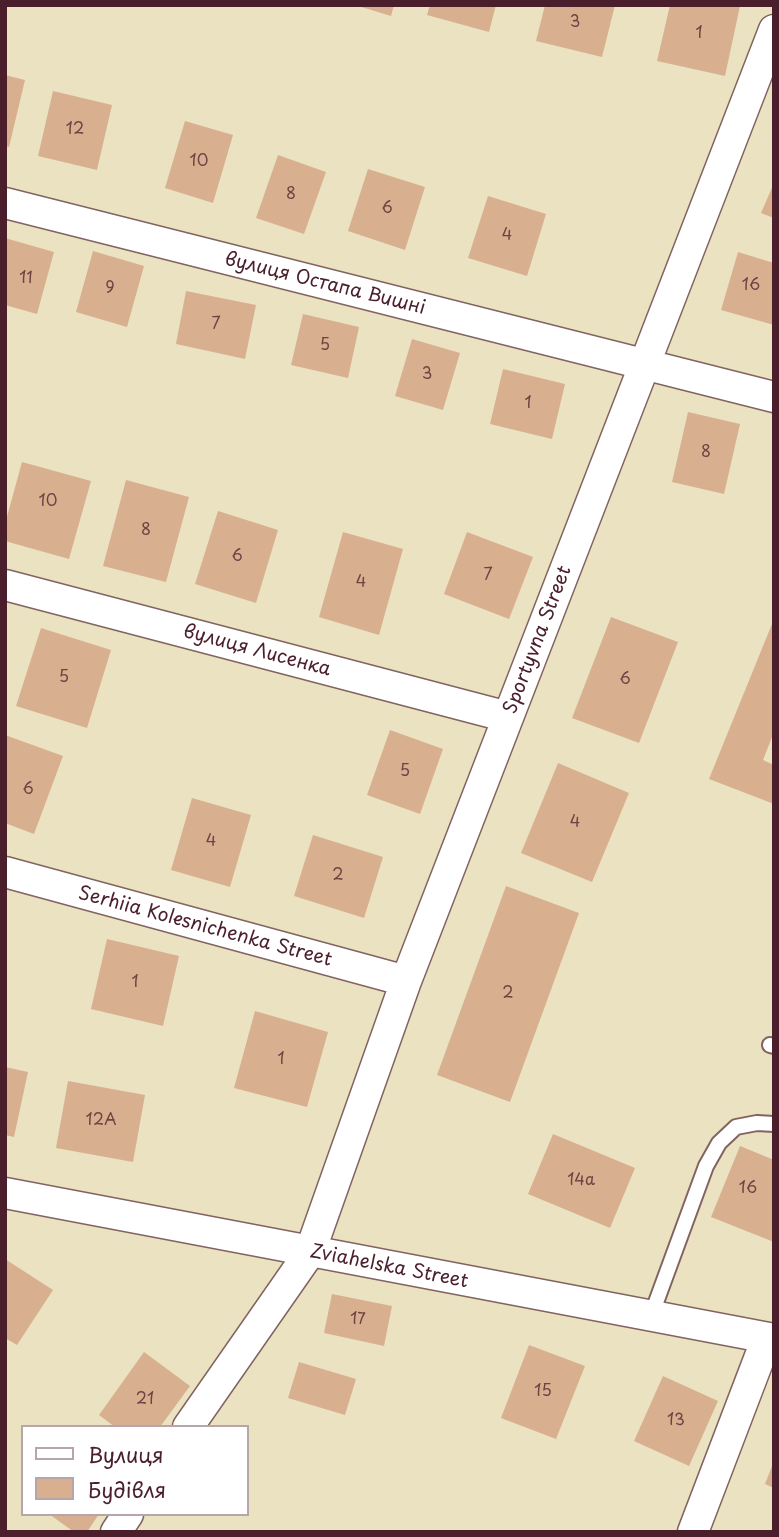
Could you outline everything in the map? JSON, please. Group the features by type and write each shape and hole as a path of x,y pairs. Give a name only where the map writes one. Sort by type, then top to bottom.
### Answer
{"street":[{"name":"Sportyvna Street","path":"189,1425 310,1252 406,982 774,30"},
{"name":"вулиця Остапа Вишні","path":"5,204 774,397"},
{"name":"вулиця Лисенка","path":"5,584 508,717"},
{"name":"Serhiia Kolesnichenka Street","path":"5,872 406,982"},
{"name":"Zviahelska Street","path":"5,1193 770,1339"},
{"path":"693,1532 770,1339"},
{"path":"116,1532 127,1516"}],"lane":[{"path":"651,1316 706,1166 719,1143 736,1128 757,1123 774,1124"}],"building":[{"path":"355,5 394,5 391,16"},
{"path":"430,5 496,5 489,32 427,15"},
{"path":"545,5 615,5 602,57 536,41"},
{"path":"670,5 740,6 725,76 657,61"},
{"path":"5,75 25,80 9,147 5,146"},
{"path":"53,91 112,105 97,170 38,156"},
{"path":"185,121 233,135 213,203 165,188"},
{"path":"278,155 326,172 304,234 256,218"},
{"path":"368,169 425,187 405,250 348,231"},
{"path":"774,183 774,218 761,213"},
{"path":"488,196 546,214 527,276 468,258"},
{"path":"5,238 54,252 37,314 5,305"},
{"path":"93,251 144,266 127,327 76,312"},
{"path":"738,252 774,263 774,325 721,310"},
{"path":"186,291 256,305 245,359 176,344"},
{"path":"303,314 359,327 348,378 291,365"},
{"path":"412,339 460,353 443,410 395,396"},
{"path":"503,369 565,384 552,439 490,424"},
{"path":"688,412 740,424 724,494 672,482"},
{"path":"22,462 91,481 69,559 5,541 5,524"},
{"path":"126,480 189,497 166,582 103,566"},
{"path":"218,511 278,530 256,603 195,584"},
{"path":"343,532 403,549 379,635 319,617"},
{"path":"467,532 533,557 509,619 444,594"},
{"path":"611,617 678,642 639,743 572,718"},
{"path":"774,619 774,732 763,760 774,765 774,804 709,779"},
{"path":"41,628 111,650 87,728 16,706"},
{"path":"390,730 443,749 420,814 367,795"},
{"path":"5,735 63,756 34,834 5,823"},
{"path":"558,763 629,793 592,882 521,853"},
{"path":"192,798 251,815 230,887 171,870"},
{"path":"313,835 383,857 364,918 294,896"},
{"path":"506,886 579,913 510,1102 437,1075"},
{"path":"107,939 179,956 163,1026 91,1009"},
{"path":"255,1011 328,1032 307,1107 234,1088"},
{"path":"5,1067 28,1072 14,1137 5,1135"},
{"path":"68,1081 145,1095 133,1162 56,1148"},
{"path":"553,1134 635,1168 610,1228 528,1194"},
{"path":"740,1146 774,1160 774,1242 711,1217"},
{"path":"5,1259 53,1290 17,1345 5,1338"},
{"path":"332,1294 392,1306 384,1346 324,1333"},
{"path":"529,1345 585,1366 556,1439 501,1418"},
{"path":"144,1352 190,1386 161,1425 112,1425 99,1415"},
{"path":"299,1362 356,1379 345,1415 288,1398"},
{"path":"663,1376 718,1401 689,1466 634,1441"},
{"path":"774,1461 774,1488 765,1484"},
{"path":"52,1516 98,1516 87,1532 74,1532"}]}
